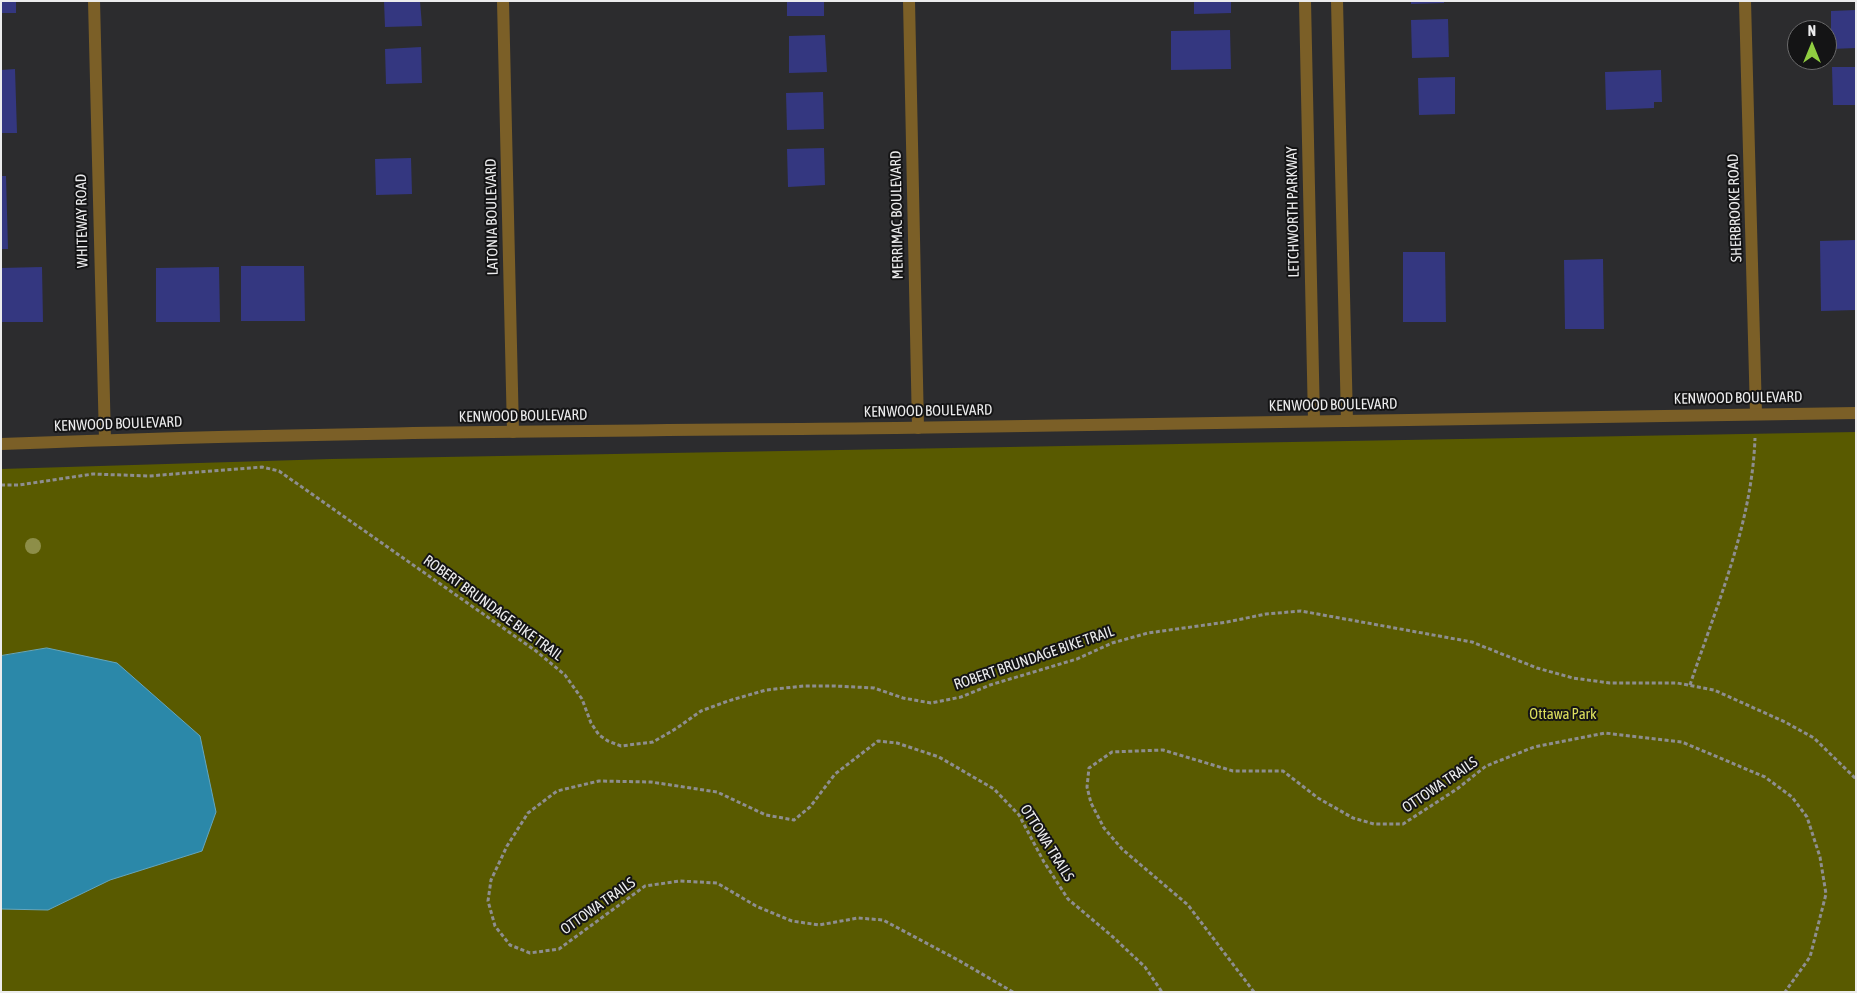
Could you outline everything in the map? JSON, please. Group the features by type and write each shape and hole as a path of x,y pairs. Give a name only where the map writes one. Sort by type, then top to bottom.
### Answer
{"street":[{"name":"WHITEWAY ROAD","path":"94,1 105,440"},
{"name":"LATONIA BOULEVARD","path":"503,1 513,432"},
{"name":"MERRIMAC BOULEVARD","path":"909,1 918,428"},
{"name":"LETCHWORTH PARKWAY","path":"1305,1 1314,421"},
{"path":"1337,1 1347,421"},
{"name":"SHERBROOKE ROAD","path":"1745,1 1756,414"},
{"name":"KENWOOD BOULEVARD","path":"1,444 105,440 513,432 918,428 1856,413"}],"path":[{"path":"1690,685 1735,552 1748,502 1755,447 1756,414"},
{"name":"ROBERT BRUNDAGE BIKE TRAIL","path":"1,486 93,474 149,476 262,467 279,471 536,651 565,675 582,699 590,723 598,735 621,746 653,742 701,711 766,690 804,686 874,688 903,698 931,703 962,697 990,685 1077,659 1112,643 1148,633 1227,622 1266,614 1301,611 1472,642 1538,668 1573,678 1610,683 1677,683 1714,690 1785,722 1814,738 1856,779"},
{"name":"OTTOWA TRAILS","path":"1254,992 1188,905 1122,849 1104,828 1091,803 1087,786 1090,768 1112,752 1163,750 1233,771 1283,771 1318,798 1353,818 1374,824 1403,824 1457,789 1486,766 1534,747 1605,733 1682,742 1766,777 1792,797 1807,817 1820,857 1826,894 1810,957 1785,992"},
{"name":"OTTOWA TRAILS","path":"1013,992 958,960 882,920 858,918 818,924 792,922 756,906 717,883 680,881 644,886 559,949 530,953 510,945 495,926 488,901 491,880 507,846 528,813 557,791 598,781 651,782 717,792 766,815 794,820 810,808 835,774 878,741 898,743 939,757 994,789 1019,815 1044,862 1068,899 1145,967 1162,992"}],"green space":[{"name":"Ottawa Park","path":"1856,432 1856,992 1,992 1,469 331,459"}],"water":[{"path":"47,648 117,663 200,736 216,812 202,851 110,880 48,910 1,909 1,656"}],"building":[{"path":"1,1 16,1 16,13 1,13"},
{"path":"384,1 420,1 422,26 385,27"},
{"path":"787,1 824,1 824,16 787,16"},
{"path":"1194,1 1231,1 1231,13 1194,14"},
{"path":"1411,1 1444,1 1444,3 1411,4"},
{"path":"1856,10 1856,48 1837,49 1837,20 1831,20 1831,11"},
{"path":"1448,19 1449,57 1412,58 1411,20"},
{"path":"1230,30 1231,69 1171,70 1171,31"},
{"path":"825,35 827,72 789,73 789,36"},
{"path":"421,47 422,83 386,84 385,49"},
{"path":"1837,67 1856,67 1856,105 1833,105 1832,70 1837,70"},
{"path":"15,69 17,133 1,133 1,70"},
{"path":"1661,70 1662,102 1654,102 1654,108 1606,110 1605,72"},
{"path":"1455,77 1455,114 1419,115 1418,78"},
{"path":"823,92 824,129 787,130 786,93"},
{"path":"824,148 825,185 788,187 787,149"},
{"path":"411,158 412,194 376,195 375,159"},
{"path":"1,176 6,176 8,249 1,249"},
{"path":"1856,240 1856,310 1821,311 1820,241"},
{"path":"1403,252 1445,252 1446,322 1403,322"},
{"path":"1603,259 1604,329 1565,329 1564,260"},
{"path":"241,266 304,266 305,321 241,321"},
{"path":"42,267 43,322 1,322 1,268"},
{"path":"219,267 220,322 156,322 156,268"}]}
